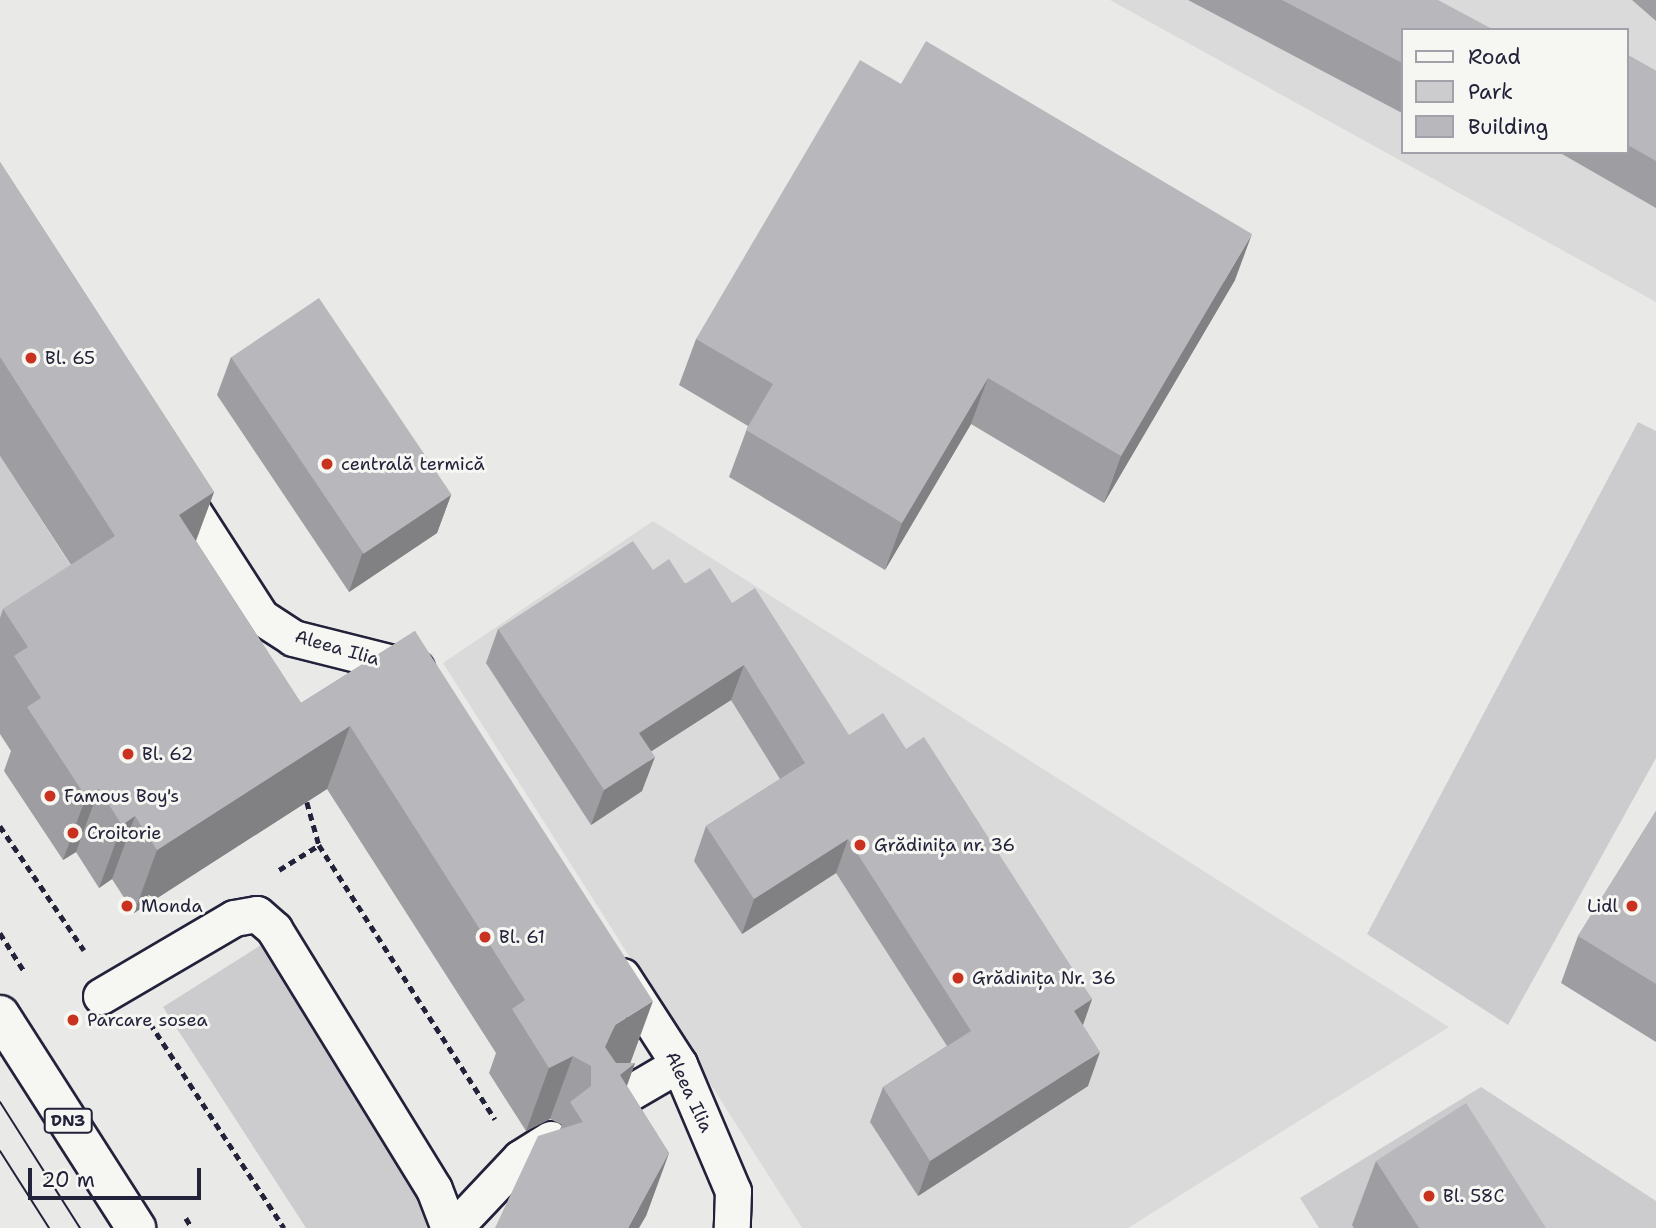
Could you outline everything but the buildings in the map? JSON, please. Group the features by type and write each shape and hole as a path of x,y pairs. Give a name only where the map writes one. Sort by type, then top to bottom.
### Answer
{"main road":[{"name":"DN3","path":"0,1014 136,1228"}],"lane":[{"name":"Aleea Ilia","path":"157,455 261,617 293,638 422,670 437,692"},
{"path":"109,991 234,918 257,914 274,929 427,1177 452,1228 520,1158 551,1139"},
{"name":"Aleea Ilia","path":"603,947 679,1064 733,1191 732,1228"},
{"path":"602,1109 679,1064"}],"path":[{"path":"307,802 319,845 501,1128"},
{"path":"0,826 14,849"},
{"path":"109,991 150,1024 285,1228"}],"shaded area":[{"path":"1110,0 1656,0 1656,302"},
{"name":"Grădinița nr. 36","path":"653,521 1449,1027 1128,1228 802,1228 443,663"}],"green space":[{"path":"1638,422 1656,431 1656,758 1508,1025 1367,934"},
{"path":"0,456 102,614 0,659"},
{"path":"261,945 434,1216 426,1228 306,1228 163,1007"},
{"path":"1481,1087 1656,1201 1656,1228 1319,1228 1300,1198"}],"tram line":[{"path":"0,1102 80,1228"},
{"path":"0,1151 49,1228"}],"place":[{"name":"Bl. 65","path":"31,358"},
{"name":"centrală termică","path":"327,464"},
{"name":"Bl. 62","path":"128,754"},
{"name":"Famous Boy's","path":"50,796"},
{"name":"Croitorie","path":"73,833"},
{"name":"Grădinița nr. 36","path":"860,845"},
{"name":"Monda","path":"127,906"},
{"name":"Lidl","path":"1632,906"},
{"name":"Bl. 61","path":"485,937"},
{"name":"Grădinița Nr. 36","path":"958,978"},
{"name":"Parcare sosea","path":"73,1020"},
{"name":"Bl. 58C","path":"1429,1196"}]}
